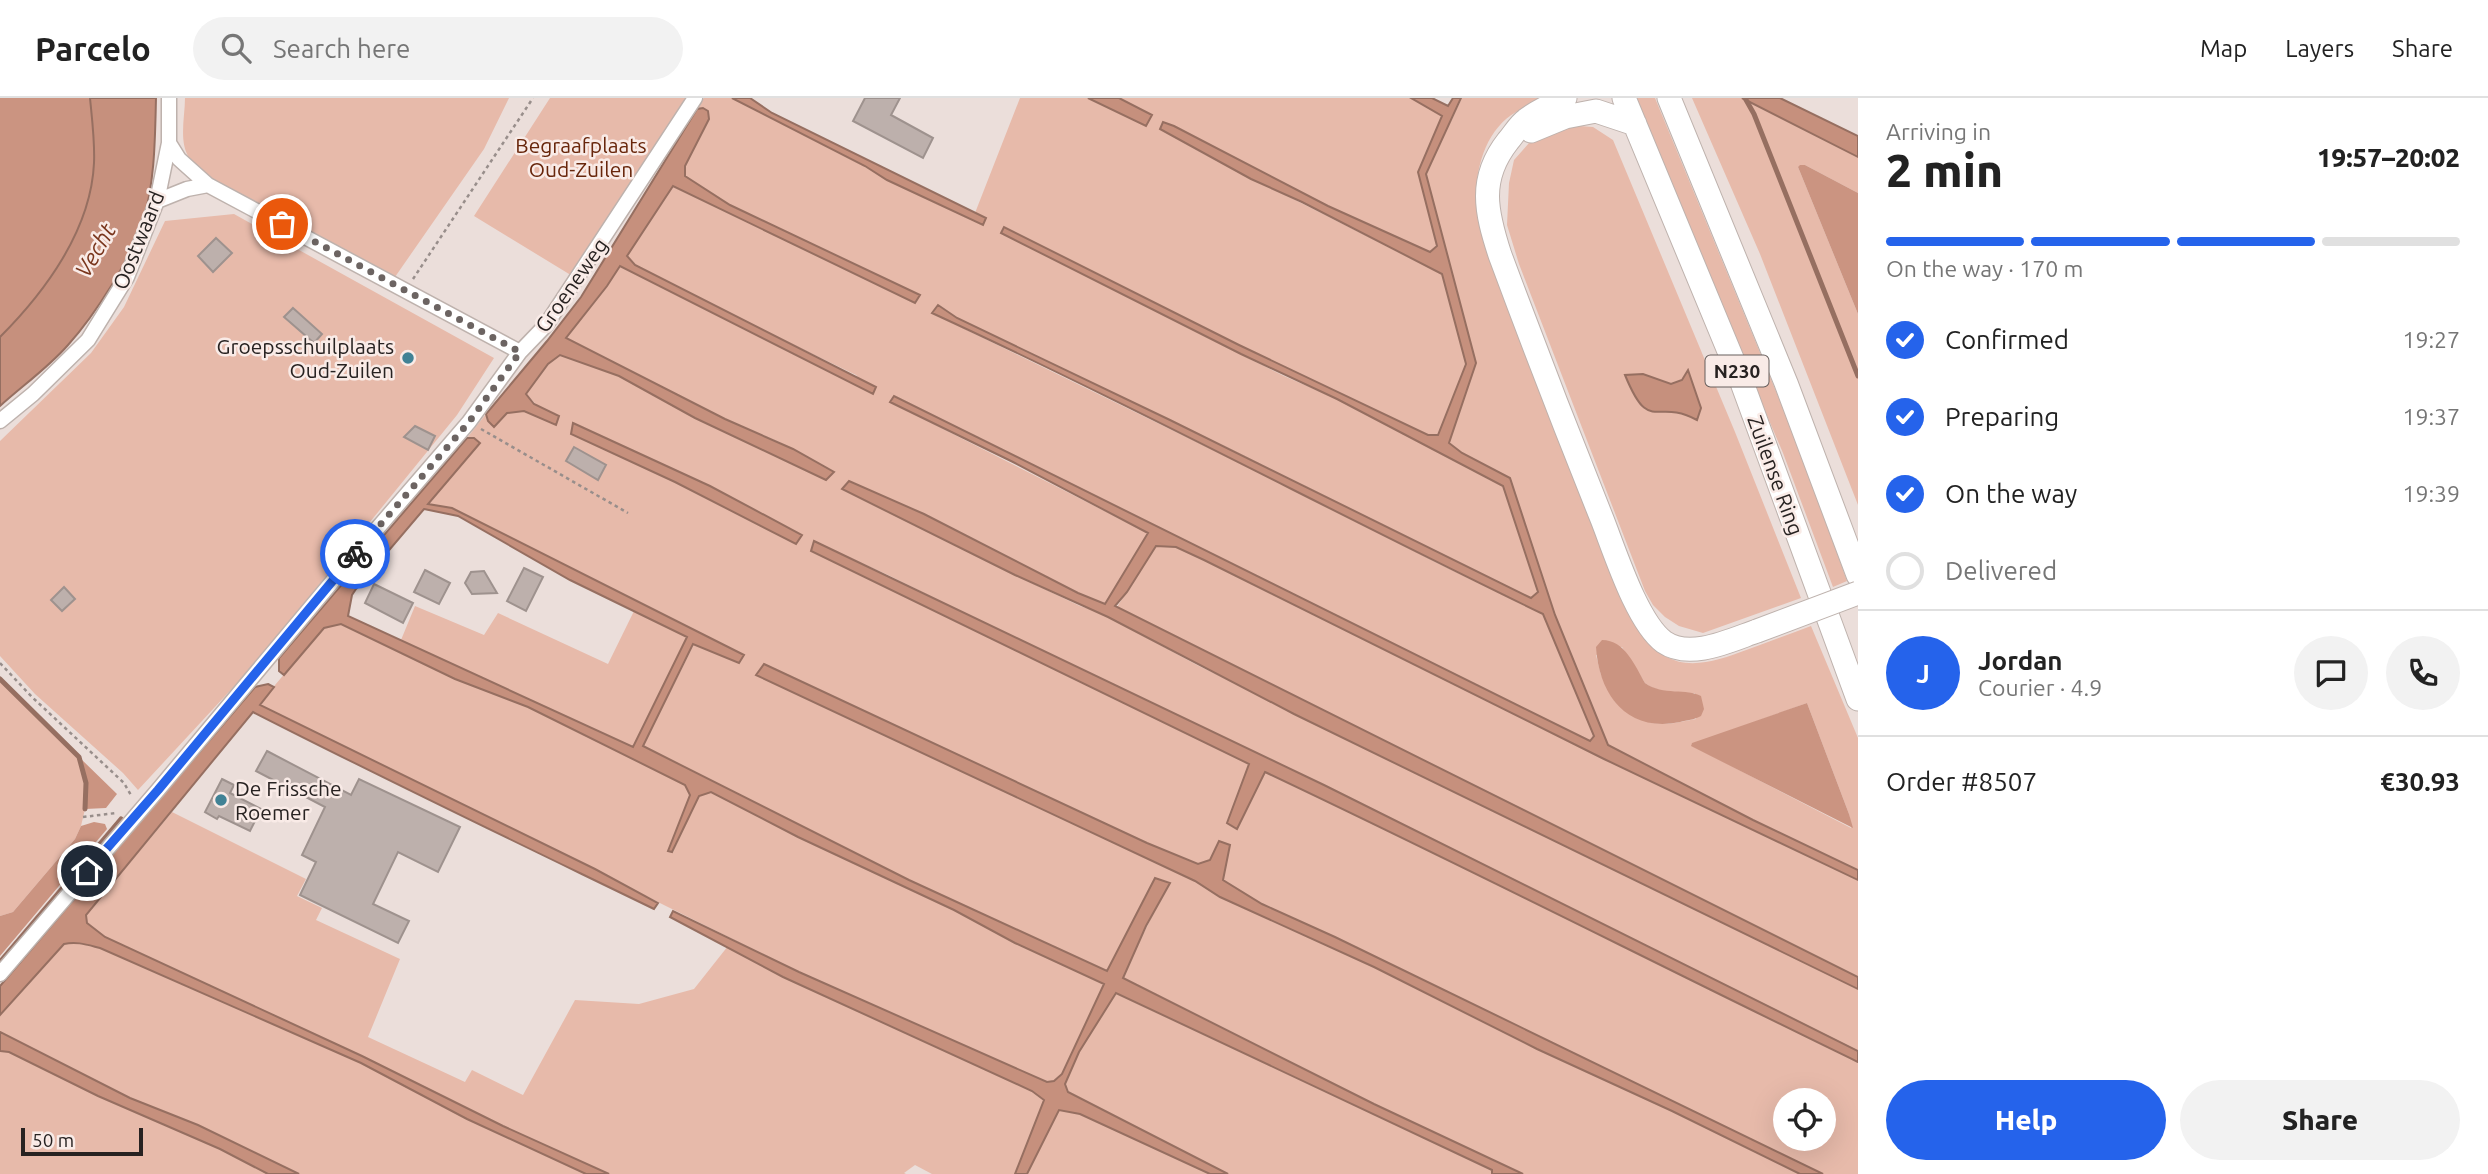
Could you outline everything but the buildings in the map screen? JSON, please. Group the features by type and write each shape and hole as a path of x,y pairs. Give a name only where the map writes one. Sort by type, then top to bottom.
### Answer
{"main road":[{"path":"1564,98 1525,120 1507,143 1497,157 1489,180 1487,200 1493,233 1559,414 1635,599 1653,632 1676,648 1692,649 1756,631 1858,593"},
{"name":"Zuilense Ring","path":"1624,98 1741,380 1858,699"},
{"name":"Zuilense Ring","path":"1669,98 1798,413 1858,575"},
{"path":"1507,143 1545,125 1584,112 1606,113 1635,124"}],"street":[{"name":"Oostwaard","path":"0,421 33,394 88,340 127,276 158,201 169,143 169,98"},
{"name":"Groeneweg","path":"0,974 469,422 520,352 546,325 695,98"},
{"path":"169,143 179,159 208,185 520,352"},
{"path":"158,201 187,189 208,185"}],"path":[{"path":"405,290 533,98"},
{"path":"469,422 628,513"},
{"path":"0,663 32,697 124,782 139,810 83,817"}],"green space":[{"path":"185,98 509,98 484,149 395,277 214,180 196,166 185,150"},
{"name":"Begraafplaats Oud-Zuilen","path":"550,98 688,98 574,277 474,216"},
{"path":"704,98 732,98 937,204 969,217 986,218 975,213 1020,98 1088,98 1146,126 1151,115 1119,98 1411,98 1442,116 1418,172 1437,246 1430,252 1328,206 1163,122 1169,134 1204,154 1442,274 1466,364 1438,435 1428,435 1239,345 1004,227 1001,233 1284,376 1337,399 1503,486 1538,592 1531,598 957,318 939,305 932,313 1543,614 1594,736 1589,741 895,396 890,402 1148,533 1131,567 1105,604 1040,575 850,481 843,489 1015,575 1101,613 1197,665 1858,989 1858,1051 1324,785 888,575 815,542 813,546 1249,764 1227,823 1237,828 1265,772 1858,1062 1858,1174 1823,1174 1776,1151 1836,1151 1836,1088 1773,1088 1773,1150 1262,904 1223,880 1219,841 1210,861 1198,864 1147,843 764,664 757,675 1195,881 1220,897 1374,967 1537,1049 1800,1174 1523,1174 1374,1104 1122,977 1169,882 1155,879 1108,971 909,880 643,746 694,644 739,663 743,655 452,508 428,504 479,444 474,438 467,438 486,414 494,427 507,413 524,411 556,425 526,394 548,363 560,355 619,376 695,418 826,479 834,473 779,442 725,419 566,338 620,266 873,393 856,375 635,265 627,256 672,186 915,303 919,296 730,205 685,176 685,166 709,119 703,108 697,109","holes":["574,423 796,544 675,482"]},
{"path":"1462,98 1547,98 1516,112 1496,129 1489,140 1477,178 1478,214 1485,242 1639,629 1650,644 1663,654 1688,663 1702,663 1733,655 1811,626 1858,738 1858,870 1753,820 1608,745 1555,615 1510,478 1462,453 1449,443 1476,363 1426,174","holes":["1622,647 1645,683 1669,692 1695,693 1696,719 1669,724 1651,723 1615,702 1601,675 1596,655","1807,703 1849,814 1851,828 1691,745"]},
{"path":"1631,98 1655,98 1801,452 1847,581 1833,587 1783,453"},
{"path":"1692,98 1742,98 1858,157 1858,193 1805,165 1798,167 1858,314 1858,505 1760,254"},
{"path":"1566,125 1593,127 1613,140 1801,598 1703,633 1679,626 1653,605 1645,591 1519,264 1507,225 1509,183 1514,160 1529,143","holes":["1687,371 1697,419 1675,410 1626,375 1643,374 1671,385 1682,380"]},
{"path":"234,214 494,358 457,415 252,667 138,790 123,773 35,694 0,656 0,441 91,353 124,307 165,221"},
{"path":"1156,546 1176,547 1204,560 1604,759 1858,880 1858,977 1117,607"},
{"path":"415,606 484,635 498,613 608,664 634,611 688,637 633,747 401,640"},
{"path":"340,624 455,679 528,707 685,785 690,794 669,851 673,852 699,795 711,792 798,837 954,910 1015,943 1105,984 1062,1074 1054,1081 1047,1082 799,972 259,704 324,627"},
{"path":"0,679 79,757 86,783 85,809 75,839 13,912 0,916"},
{"path":"172,812 306,879 297,896 322,908 316,920 400,959 368,1037 465,1082 472,1070 523,1095 575,1000 639,1004 694,989 728,946 783,977 1032,1091 1044,1100 1015,1174 932,1174 915,1165 904,1173 906,1174 609,1174 105,937 87,923 86,915"},
{"path":"73,942 100,948 361,1063 467,1119 586,1174 299,1174 199,1125 130,1098 0,1032 0,1015 64,944"},
{"path":"1115,993 1492,1170 1492,1174 1228,1174 1069,1092 1065,1084 1079,1052"},
{"path":"0,1051 9,1052 98,1096 220,1149 268,1174 0,1174"},
{"path":"1059,1110 1080,1114 1210,1174 1027,1174"}],"shaded area":[{"path":"0,98 90,98 94,163 91,188 75,236 49,280 0,337"},
{"path":"1805,165 1858,193 1858,314 1798,167"},
{"path":"1602,640 1617,644 1623,649 1645,683 1652,687 1701,696 1704,709 1701,716 1662,724 1645,722 1631,716 1610,695 1603,681 1596,647"},
{"path":"1807,703 1853,828 1691,746 1692,743"},
{"path":"79,757 117,794 106,808 85,809 86,783"},
{"path":"94,822 105,824 107,829 0,956 0,916 13,912 75,839 81,826"}],"water":[{"name":"Vecht","path":"90,98 156,98 152,175 143,221 121,269 78,333 52,361 0,406 0,337 49,280 75,236 84,212 94,163"},
{"path":"732,98 750,98 772,113 986,218 983,225 887,180"},
{"path":"1088,98 1119,98 1152,115 1146,126"},
{"path":"1411,98 1432,98 1448,106 1453,98 1461,98 1426,174 1476,363 1449,443 1462,453 1510,478 1555,615 1608,745 1753,820 1858,870 1858,880 1604,759 1176,547 1156,546 1115,606 1858,977 1858,989 1294,714 1108,617 1015,575 842,489 849,481 924,514 1078,593 1105,604 1148,533 1013,462 890,402 894,396 1590,741 1594,736 1543,614 1086,386 932,313 938,305 957,318 1531,598 1538,592 1503,486 1337,399 1241,354 1001,233 1004,227 1239,345 1428,435 1438,435 1466,364 1442,274 1302,202 1251,179 1160,129 1163,122 1174,126 1328,206 1430,252 1437,246 1418,172 1442,116"},
{"path":"1742,98 1780,98 1858,136 1858,157"},
{"path":"697,109 708,111 709,119 685,166 685,176 730,205 920,295 915,303 673,186 627,256 635,265 876,387 873,394 620,266 566,338 725,419 793,449 834,472 826,480 695,418 619,376 560,355 548,364 526,394 534,404 559,416 556,425 524,411 507,413 494,427 488,421 486,414 581,297"},
{"path":"1688,370 1701,408 1697,420 1683,414 1648,410 1641,405 1625,375 1643,374 1671,384 1682,380"},
{"path":"573,423 710,486 802,535 796,544 675,482 571,434"},
{"path":"467,438 474,438 480,443 428,504 452,508 744,655 739,663 693,644 643,746 909,880 1107,971 1155,878 1170,883 1146,926 1123,978 1374,1104 1523,1174 1492,1174 1492,1170 1116,993 1079,1052 1065,1084 1068,1092 1228,1174 1210,1174 1080,1114 1059,1110 1027,1174 1015,1174 1044,1100 1032,1091 783,977 670,917 673,911 799,972 1047,1082 1054,1081 1062,1074 1104,984 798,837 711,792 699,796 672,852 668,851 690,795 685,785 528,707 455,679 341,624 324,628 284,675 279,671 279,658","holes":["424,509 458,516 570,580 687,637 633,747 348,616 352,595 356,589"]},
{"path":"814,541 1324,785 1858,1051 1858,1062 1265,772 1237,829 1227,823 1249,764 811,551"},
{"path":"764,664 1147,843 1198,864 1210,860 1219,841 1230,845 1223,880 1262,904 1823,1174 1800,1174 1537,1049 1374,967 1220,897 1195,881 756,675"},
{"path":"268,684 274,687 260,705 595,869 658,903 654,909 253,712 86,915 87,923 105,937 609,1174 586,1174 467,1119 361,1063 100,948 78,943 64,944 0,1015 0,986 255,687"},
{"path":"0,1032 130,1098 198,1125 299,1174 268,1174 220,1149 98,1096 9,1052 0,1051"}],"waterway":[{"path":"1745,98 1754,114 1858,376"},
{"path":"0,679 79,757 86,783 85,809"},
{"path":"0,962 121,819"}],"way so far":[{"path":"282,224 520,352 469,422 355,554"}],"place":[{"name":"Groepsschuilplaats Oud-Zuilen","path":"408,358"},
{"name":"De Frissche Roemer","path":"221,800"}],"route":[{"path":"87,871 260,670 355,554"}]}
